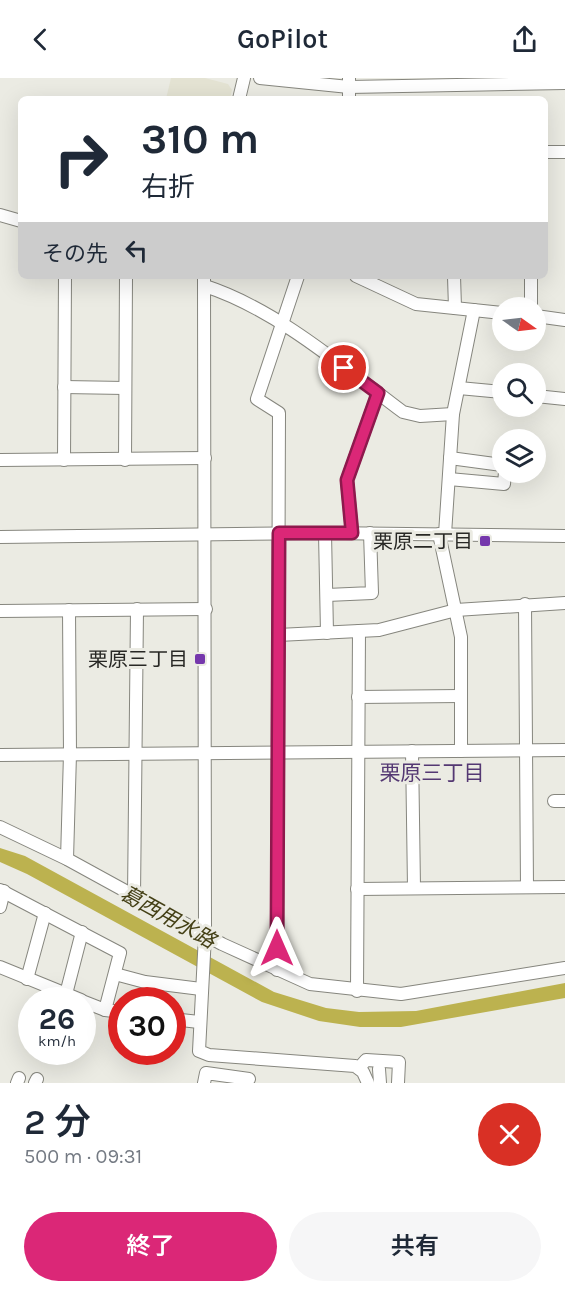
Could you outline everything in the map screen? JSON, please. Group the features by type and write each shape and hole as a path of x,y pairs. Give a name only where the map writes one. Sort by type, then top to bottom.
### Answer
{"street":[{"path":"240,96 244,78"},
{"path":"260,78 349,88 473,81 565,83"},
{"path":"548,153 565,152"},
{"path":"0,215 18,220"},
{"path":"64,460 65,279"},
{"path":"125,460 126,279"},
{"path":"277,970 279,413 256,399 297,279"},
{"path":"362,279 416,304 492,312"},
{"path":"454,279 455,308"},
{"path":"531,279 531,297"},
{"path":"359,1068 202,1054 198,1045 205,950 204,281 232,295 282,326 403,412 420,416 453,414"},
{"path":"461,751 461,637 442,534 449,479 453,414 474,310"},
{"path":"546,317 565,320"},
{"path":"64,387 125,388"},
{"path":"459,388 492,391"},
{"path":"352,533 347,480 378,393"},
{"path":"546,397 565,399"},
{"path":"0,460 205,458"},
{"path":"450,458 492,464"},
{"path":"449,479 492,483"},
{"path":"325,532 327,633"},
{"path":"0,537 325,532 565,536"},
{"path":"327,595 372,593 370,532"},
{"path":"278,635 379,630 456,610 565,603"},
{"path":"525,604 527,887"},
{"path":"134,897 137,609"},
{"path":"0,611 206,609"},
{"path":"67,859 70,754 69,610"},
{"path":"357,991 359,631"},
{"path":"358,697 460,696"},
{"path":"0,755 565,750"},
{"path":"412,751 414,887"},
{"path":"0,827 67,859 205,935 310,984 357,991 401,994 565,968"},
{"path":"357,889 565,886"},
{"path":"0,907 2,891 120,953 105,1010"},
{"path":"27,979 45,913"},
{"path":"68,987 82,932"},
{"path":"0,967 48,987"},
{"path":"115,974 145,982 202,984"},
{"path":"96,1006 108,1010"},
{"path":"186,1021 199,1022"},
{"path":"204,1083 206,1073 249,1081 253,1059"},
{"path":"359,1068 366,1060 399,1062 398,1083"},
{"path":"359,1068 368,1083"},
{"path":"379,1069 380,1083"}],"shaded area":[{"path":"171,78 205,78 228,84 232,90 231,96 167,96"},
{"path":"0,848 25,856 274,992 326,1008 359,1012 416,1011 565,983 565,998 401,1027 360,1027 319,1021 262,1002 27,874 0,862"}],"place":[{"name":"栗原二丁目","path":"485,541"},
{"name":"栗原三丁目","path":"200,659"}],"district":[{"name":"栗原三丁目","path":"432,773"}],"route":[{"path":"277,948 279,533 352,533 347,480 378,393 344,368"}],"water label":[{"name":"葛西用水路","path":"168,917"}]}
